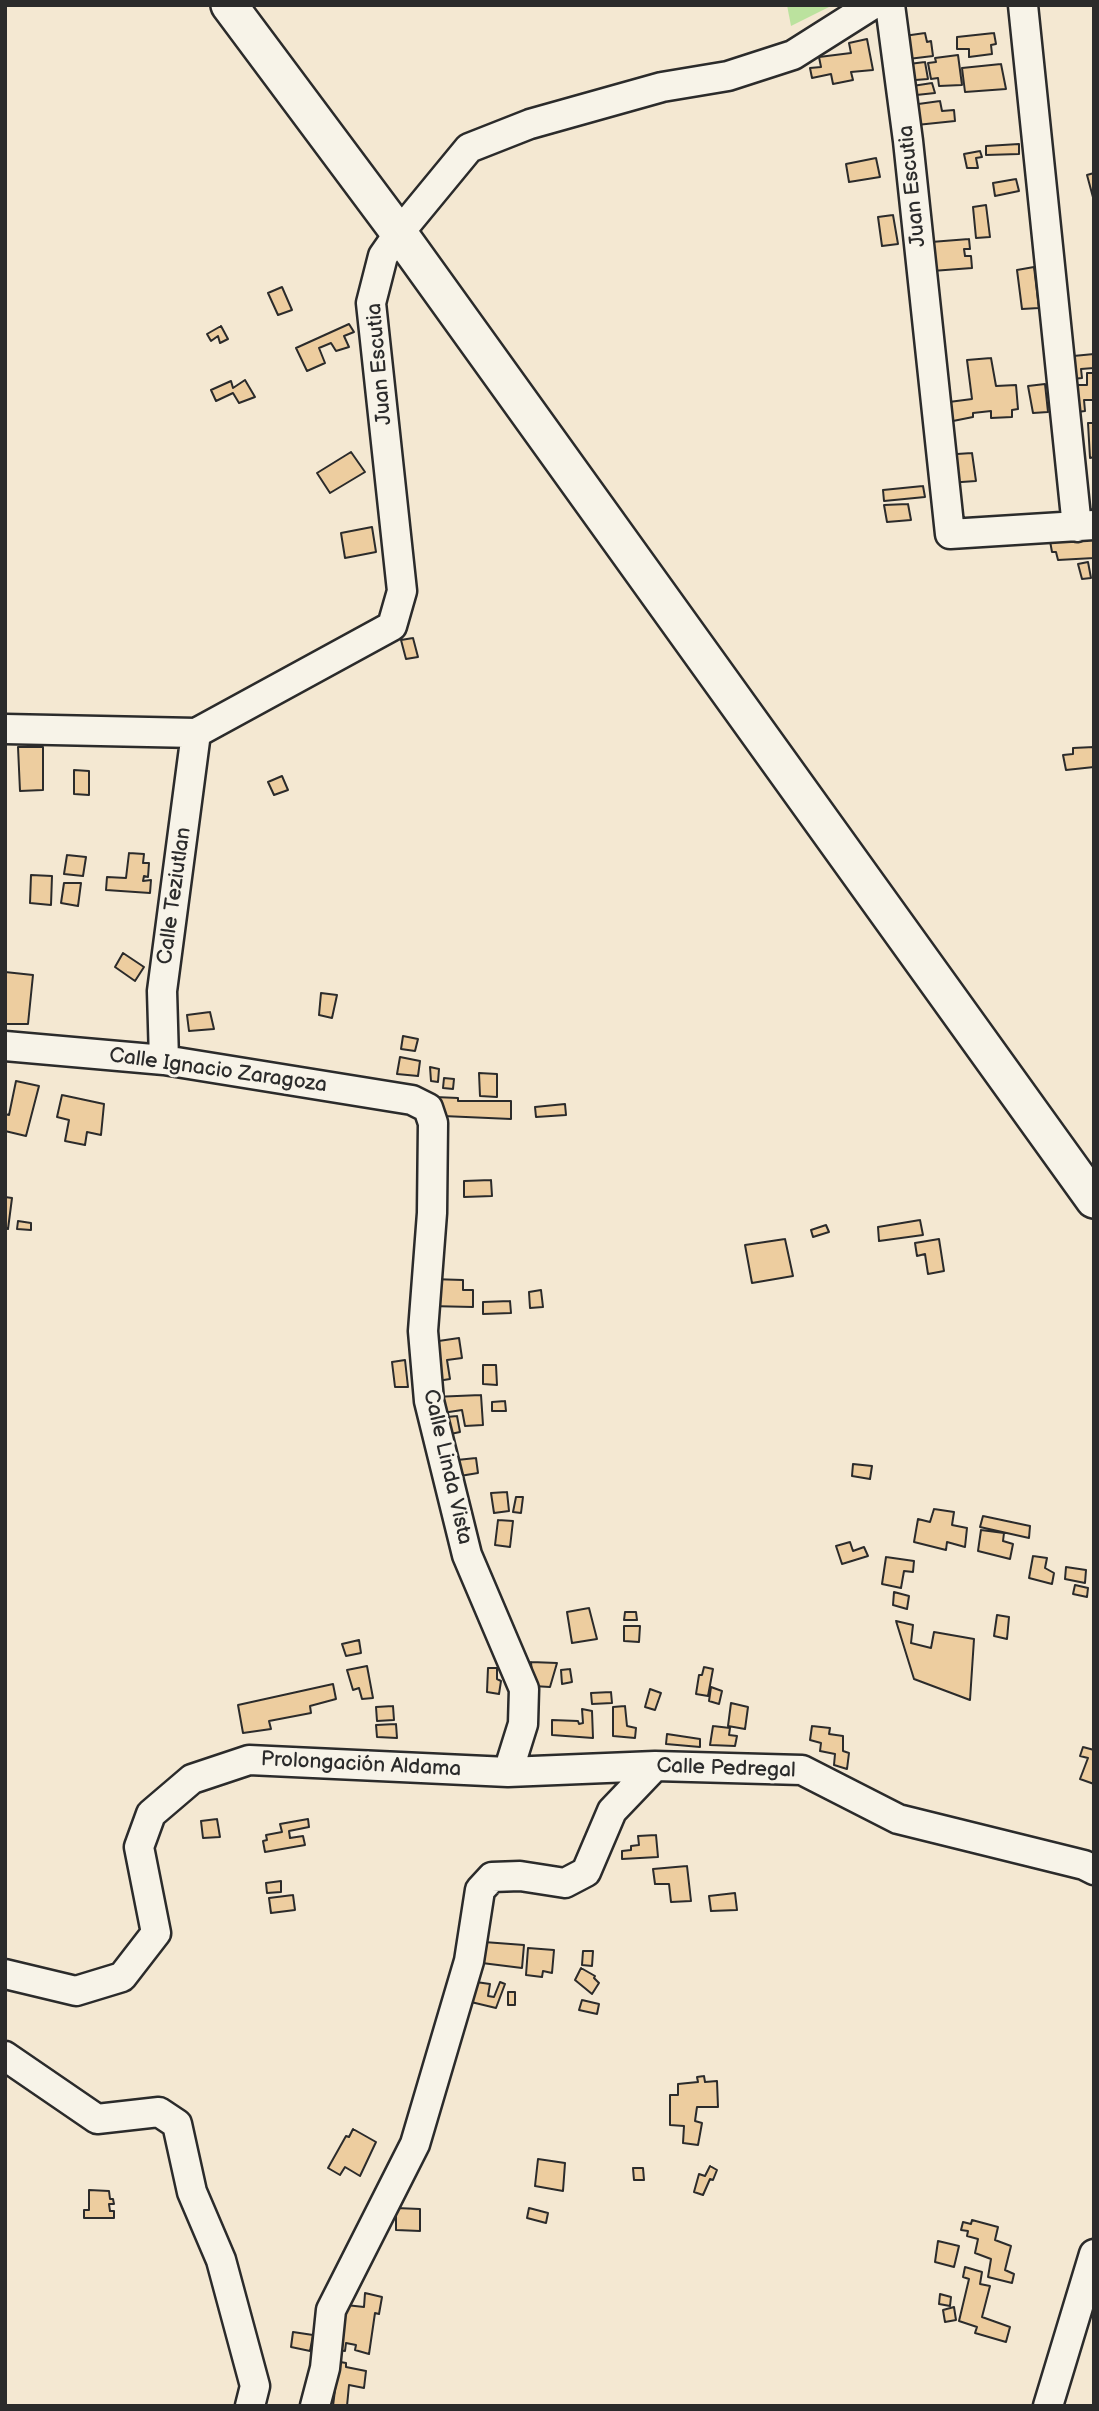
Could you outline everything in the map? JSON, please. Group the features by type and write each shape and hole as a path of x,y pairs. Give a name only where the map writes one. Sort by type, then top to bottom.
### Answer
{"main road":[{"path":"229,5 399,233 1094,1200"}],"street":[{"name":"Juan Escutia","path":"5,729 196,733 392,626 402,591 372,303 383,256 399,233 469,148 530,124 662,87 729,76 793,55 872,5"},
{"name":"Juan Escutia","path":"890,5 908,141 950,534 1086,526"},
{"path":"1023,5 1086,526"},
{"name":"Calle Teziutlan","path":"164,1060 162,990 196,733"},
{"name":"Calle Ignacio Zaragoza","path":"5,1046 164,1060 412,1100 428,1108"},
{"name":"Calle Linda Vista","path":"428,1108 433,1123 432,1213 423,1331 429,1401 467,1555 524,1689 523,1724 508,1772"},
{"name":"Prolongación Aldama","path":"5,1974 76,1991 122,1977 156,1933 139,1847 151,1814 192,1779 249,1760 508,1772"},
{"path":"315,2406 325,2368 331,2310 415,2144 469,1961 480,1890 492,1877 520,1876 565,1883 586,1872 612,1811 655,1766"},
{"name":"Calle Pedregal","path":"508,1772 655,1766 802,1770 898,1819 1084,1865 1094,1870"},
{"path":"5,2056 97,2119 159,2112 177,2124 191,2192 221,2260 255,2386 250,2406"},
{"path":"1048,2406 1094,2254"}],"green space":[{"path":"787,5 833,5 791,26"}],"building":[{"path":"925,33 927,42 931,41 933,56 900,60 897,37"},
{"path":"994,33 996,44 991,45 992,54 969,57 969,49 957,49 957,37"},
{"path":"867,39 873,70 851,72 853,80 833,84 831,74 812,78 810,68 821,67 819,57 851,53 849,43"},
{"path":"958,55 962,85 939,86 938,78 931,79 928,63 936,62 935,58"},
{"path":"925,62 928,79 903,81 901,65"},
{"path":"1001,64 1006,89 965,92 962,68"},
{"path":"932,83 935,93 907,96 906,87"},
{"path":"940,101 942,111 954,110 955,121 907,126 904,106"},
{"path":"1019,144 1019,154 986,155 986,146"},
{"path":"980,151 982,157 976,158 978,168 967,168 964,154"},
{"path":"876,158 880,177 849,182 846,164"},
{"path":"1094,173 1094,201 1087,175"},
{"path":"1016,179 1019,191 995,196 993,183"},
{"path":"986,205 990,237 976,238 973,207"},
{"path":"893,215 898,244 882,246 878,217"},
{"path":"969,239 970,249 964,249 965,256 971,256 972,268 932,271 931,242"},
{"path":"1034,267 1039,308 1022,309 1017,270"},
{"path":"282,287 292,310 278,315 268,293"},
{"path":"349,324 354,332 344,336 349,347 336,351 331,343 319,348 325,363 307,371 296,348"},
{"path":"221,326 228,339 220,343 218,336 211,341 207,334"},
{"path":"1094,354 1094,368 1081,369 1082,378 1064,380 1063,357"},
{"path":"991,358 996,386 1016,385 1018,409 1012,410 1012,417 991,418 991,411 973,413 973,417 943,423 949,402 972,399 967,360"},
{"path":"1087,373 1094,373 1094,400 1084,400 1085,411 1070,413 1067,385 1087,385"},
{"path":"245,380 255,397 239,403 233,393 216,401 211,390 231,381 233,388"},
{"path":"1045,384 1048,412 1033,413 1028,386"},
{"path":"1088,423 1094,423 1094,457 1090,458"},
{"path":"351,452 365,472 330,493 317,473"},
{"path":"972,453 976,481 947,483 942,455"},
{"path":"923,486 925,497 884,501 883,490"},
{"path":"908,504 911,520 887,522 884,505"},
{"path":"372,527 376,552 345,558 341,533"},
{"path":"1094,534 1094,558 1058,560 1056,552 1052,552 1050,541"},
{"path":"1088,562 1091,578 1082,579 1078,564"},
{"path":"413,638 418,657 406,659 401,640"},
{"path":"18,747 43,747 43,790 20,791"},
{"path":"1094,747 1094,767 1066,770 1063,755 1073,754 1073,748"},
{"path":"74,770 89,771 89,795 74,794"},
{"path":"282,776 288,790 274,795 268,782"},
{"path":"129,853 144,854 143,863 149,863 148,877 144,876 143,881 151,880 150,893 106,890 107,877 126,878"},
{"path":"67,855 86,857 83,876 64,874"},
{"path":"31,875 52,876 51,905 30,903"},
{"path":"64,883 81,883 78,906 61,903"},
{"path":"123,953 144,967 135,981 115,967"},
{"path":"5,972 33,975 28,1024 5,1024"},
{"path":"321,993 337,995 332,1018 319,1015"},
{"path":"210,1012 214,1029 189,1031 187,1015"},
{"path":"403,1036 418,1039 415,1051 401,1049"},
{"path":"400,1057 420,1061 418,1076 397,1074"},
{"path":"430,1067 439,1069 438,1082 431,1081"},
{"path":"479,1073 497,1074 497,1097 480,1096"},
{"path":"444,1078 454,1079 453,1089 443,1088"},
{"path":"16,1081 39,1086 26,1136 5,1131 5,1114 9,1115"},
{"path":"62,1095 104,1104 101,1135 87,1132 85,1145 65,1141 69,1120 57,1117"},
{"path":"435,1097 458,1098 458,1101 511,1101 511,1119 443,1116"},
{"path":"565,1104 566,1115 536,1117 535,1107"},
{"path":"491,1180 492,1196 464,1197 464,1181"},
{"path":"5,1197 12,1198 8,1229 5,1228"},
{"path":"920,1220 923,1235 879,1241 878,1227"},
{"path":"18,1221 31,1223 31,1230 17,1229"},
{"path":"826,1225 829,1232 813,1237 811,1230"},
{"path":"785,1239 793,1276 752,1283 745,1245"},
{"path":"939,1239 944,1271 928,1274 925,1254 917,1256 915,1243"},
{"path":"431,1279 463,1280 463,1290 473,1290 473,1307 429,1306"},
{"path":"541,1290 543,1307 530,1308 529,1292"},
{"path":"510,1301 511,1313 483,1314 483,1302"},
{"path":"459,1338 462,1358 447,1360 450,1379 431,1382 425,1343"},
{"path":"405,1360 408,1387 395,1387 392,1362"},
{"path":"483,1365 496,1365 497,1385 483,1384"},
{"path":"481,1395 483,1425 465,1426 462,1410 436,1414 433,1397"},
{"path":"505,1401 506,1411 492,1411 492,1402"},
{"path":"457,1416 460,1432 441,1436 437,1418"},
{"path":"476,1458 478,1473 460,1476 457,1460"},
{"path":"853,1464 872,1466 870,1479 852,1476"},
{"path":"507,1492 509,1511 494,1513 491,1493"},
{"path":"516,1497 523,1497 521,1513 513,1512"},
{"path":"934,1509 954,1512 952,1525 967,1528 965,1547 947,1542 946,1550 914,1542 918,1519 930,1522"},
{"path":"983,1516 1030,1526 1029,1538 980,1527"},
{"path":"498,1520 513,1521 510,1547 495,1545"},
{"path":"981,1530 1004,1533 1003,1541 1013,1544 1010,1559 978,1551"},
{"path":"850,1542 853,1551 864,1547 868,1556 842,1564 836,1546"},
{"path":"1033,1556 1047,1558 1045,1568 1054,1573 1052,1584 1029,1578"},
{"path":"886,1557 914,1561 913,1572 904,1571 901,1588 882,1584"},
{"path":"1066,1567 1086,1570 1085,1583 1065,1579"},
{"path":"1075,1585 1088,1588 1087,1597 1073,1594"},
{"path":"894,1592 909,1596 907,1609 893,1605"},
{"path":"589,1608 597,1639 572,1643 567,1612"},
{"path":"625,1612 636,1612 637,1620 624,1620"},
{"path":"997,1615 1009,1617 1007,1639 994,1636"},
{"path":"896,1621 913,1625 911,1643 931,1648 934,1632 974,1639 970,1700 914,1679"},
{"path":"624,1626 640,1626 639,1642 624,1641"},
{"path":"359,1640 361,1653 346,1656 342,1644"},
{"path":"531,1662 557,1663 550,1687 533,1686"},
{"path":"367,1666 373,1698 362,1699 359,1688 353,1690 347,1670"},
{"path":"704,1667 713,1669 708,1696 696,1694 699,1675 702,1675"},
{"path":"488,1668 497,1668 497,1679 501,1681 499,1694 487,1692"},
{"path":"570,1669 572,1682 562,1684 561,1670"},
{"path":"333,1684 336,1699 310,1706 311,1713 269,1721 271,1729 243,1733 238,1705"},
{"path":"711,1687 722,1691 719,1704 709,1701"},
{"path":"650,1689 661,1693 655,1710 645,1707"},
{"path":"611,1692 612,1703 592,1704 591,1693"},
{"path":"731,1703 748,1707 745,1729 728,1726"},
{"path":"393,1706 394,1720 377,1721 376,1707"},
{"path":"625,1706 627,1726 636,1728 635,1738 613,1736 613,1707"},
{"path":"582,1709 592,1711 593,1738 552,1735 552,1720 583,1723"},
{"path":"396,1724 397,1738 377,1737 376,1725"},
{"path":"713,1726 730,1728 729,1735 737,1736 735,1746 710,1745"},
{"path":"812,1726 830,1728 829,1734 843,1736 843,1751 849,1753 847,1769 834,1765 835,1754 820,1751 821,1743 810,1740"},
{"path":"667,1734 700,1739 700,1747 666,1744"},
{"path":"1083,1747 1094,1750 1094,1784 1080,1779 1088,1758 1080,1756"},
{"path":"217,1819 220,1837 203,1838 201,1821"},
{"path":"308,1819 309,1827 289,1831 290,1838 303,1836 305,1845 265,1852 263,1841 267,1840 266,1835 282,1832 280,1824"},
{"path":"656,1835 658,1857 622,1859 622,1851 639,1845 638,1836"},
{"path":"687,1866 691,1901 671,1902 669,1884 655,1884 653,1869"},
{"path":"281,1881 281,1892 267,1893 266,1883"},
{"path":"735,1893 737,1910 711,1911 709,1896"},
{"path":"293,1895 295,1910 271,1913 269,1898"},
{"path":"484,1942 524,1945 522,1968 482,1963"},
{"path":"528,1948 554,1950 552,1973 543,1971 542,1977 526,1975"},
{"path":"583,1951 593,1951 592,1966 582,1965"},
{"path":"581,1968 595,1976 599,1983 592,1994 575,1980"},
{"path":"476,1982 490,1984 488,1996 494,1997 500,1982 505,1984 496,2008 471,2002"},
{"path":"508,1992 515,1992 515,2005 508,2005"},
{"path":"582,2000 599,2004 597,2014 579,2010"},
{"path":"704,2076 705,2082 717,2081 718,2107 697,2107 695,2121 702,2123 698,2145 683,2143 684,2126 670,2125 670,2095 678,2095 678,2084 698,2082 697,2077"},
{"path":"353,2129 376,2142 360,2176 345,2167 340,2175 328,2168 346,2136 349,2137"},
{"path":"538,2159 565,2163 563,2191 535,2186"},
{"path":"710,2166 717,2170 713,2180 710,2179 703,2195 694,2192 699,2174 705,2176"},
{"path":"633,2168 643,2168 644,2180 634,2180"},
{"path":"89,2190 109,2191 114,2204 109,2204 110,2211 114,2211 114,2218 84,2218 84,2210 89,2210"},
{"path":"396,2208 420,2209 420,2231 396,2230"},
{"path":"529,2208 548,2213 546,2223 527,2218"},
{"path":"972,2220 998,2227 995,2240 1011,2246 1005,2270 1014,2274 1012,2283 988,2277 991,2259 975,2253 978,2239 967,2236 968,2231 961,2230 963,2222 971,2224"},
{"path":"938,2241 959,2246 954,2267 935,2262"},
{"path":"965,2267 982,2272 980,2284 990,2286 982,2317 1010,2327 1006,2342 975,2333 977,2327 959,2321 969,2279 963,2277"},
{"path":"365,2293 382,2297 379,2314 375,2313 369,2354 355,2350 356,2345 346,2343 345,2351 329,2349 337,2304 364,2307"},
{"path":"940,2294 951,2297 950,2306 939,2304"},
{"path":"954,2307 956,2320 945,2322 943,2310"},
{"path":"293,2332 313,2335 310,2351 291,2347"},
{"path":"329,2360 366,2371 364,2388 349,2385 347,2406 333,2406 336,2382 327,2381"}]}
